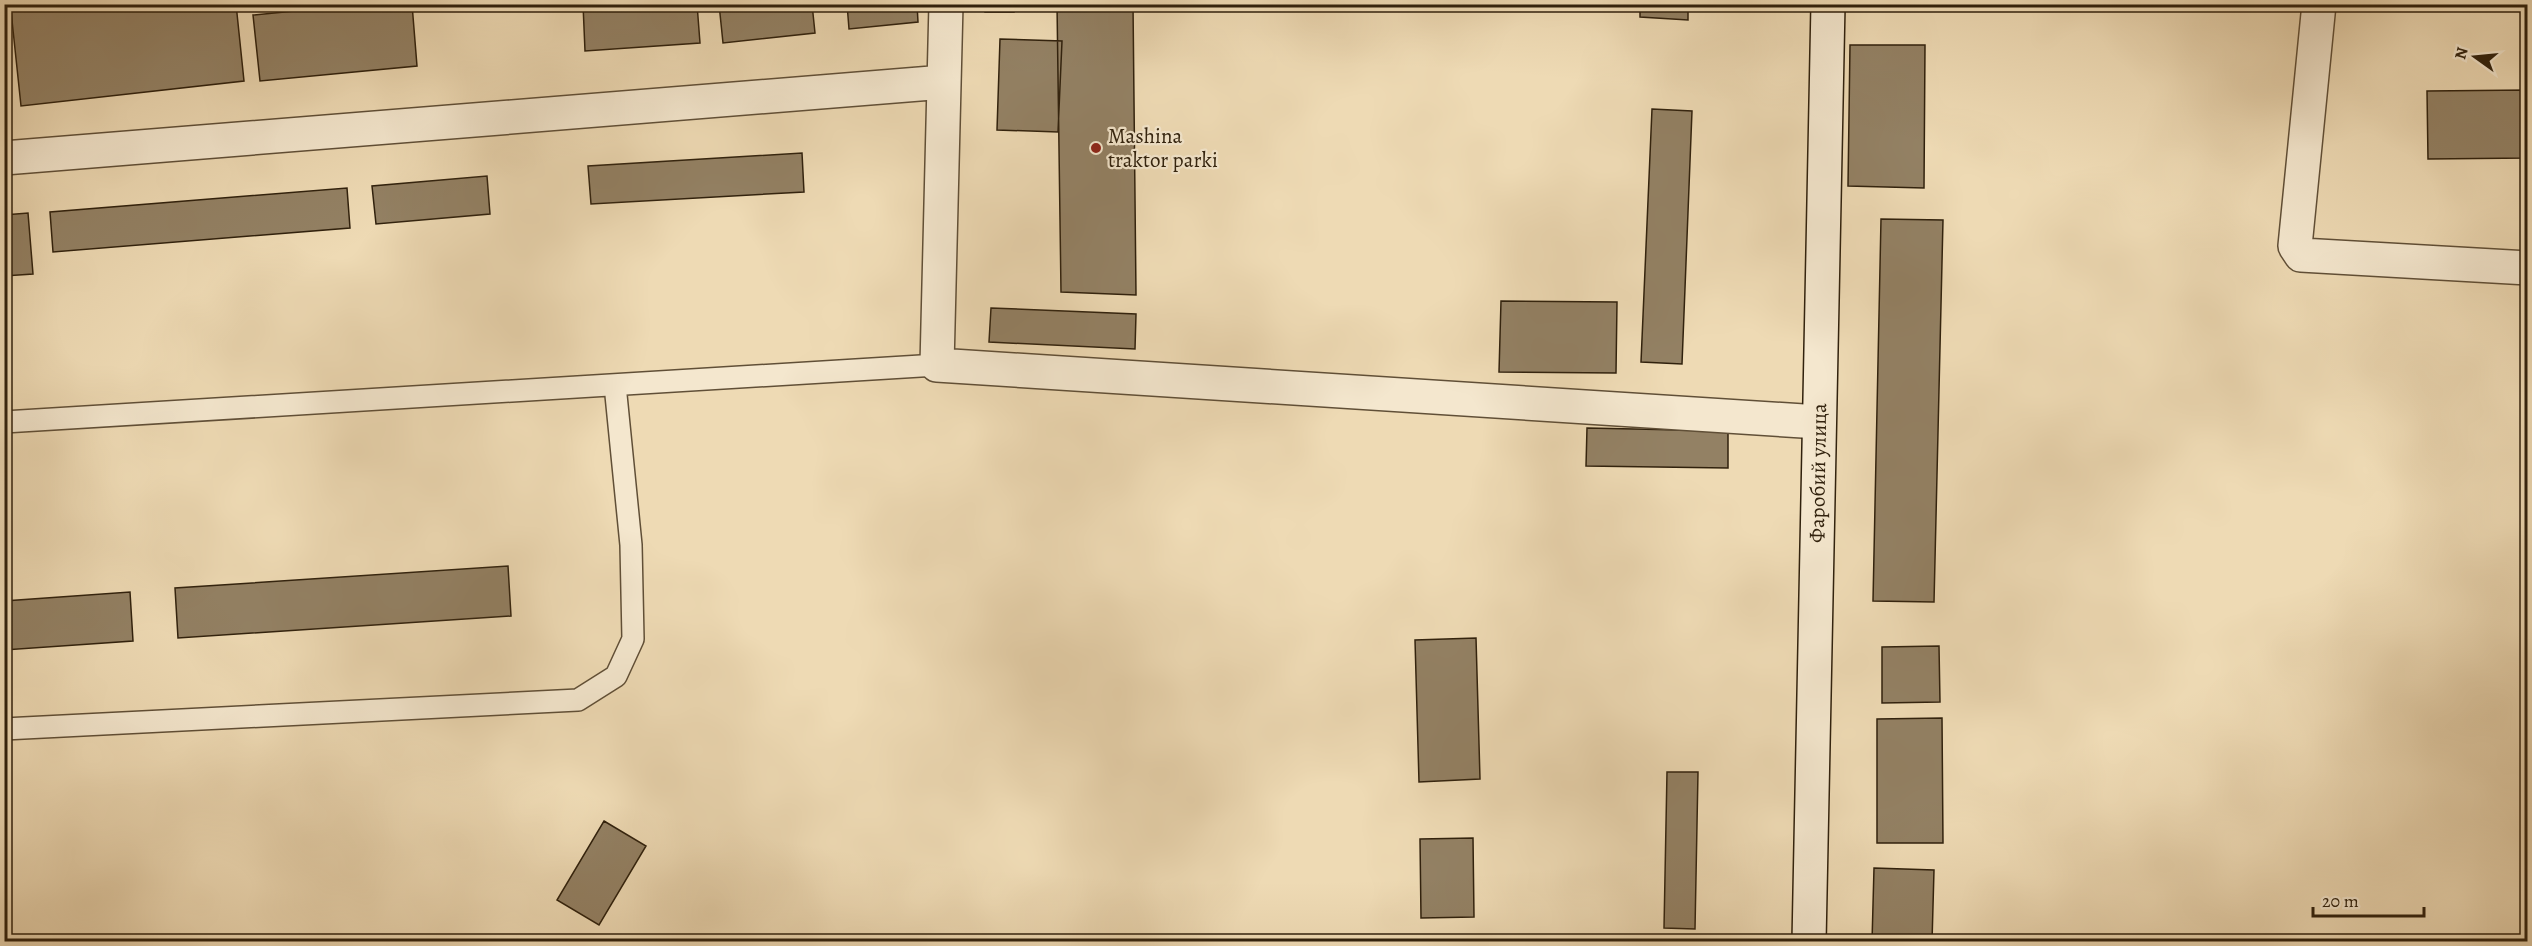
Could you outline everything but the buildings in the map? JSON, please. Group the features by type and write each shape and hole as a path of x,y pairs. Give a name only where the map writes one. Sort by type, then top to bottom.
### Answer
{"street":[{"path":"946,4 937,365 1819,422"},
{"name":"Фаробий улица","path":"1809,942 1828,4"},
{"path":"2319,4 2295,246 2301,255 2528,268"},
{"path":"4,158 944,82"}],"lane":[{"path":"4,422 937,365"},
{"path":"4,729 578,700 616,676 633,639 631,545 615,385"}],"place":[{"name":"Mashina traktor parki","path":"1096,148"}]}
